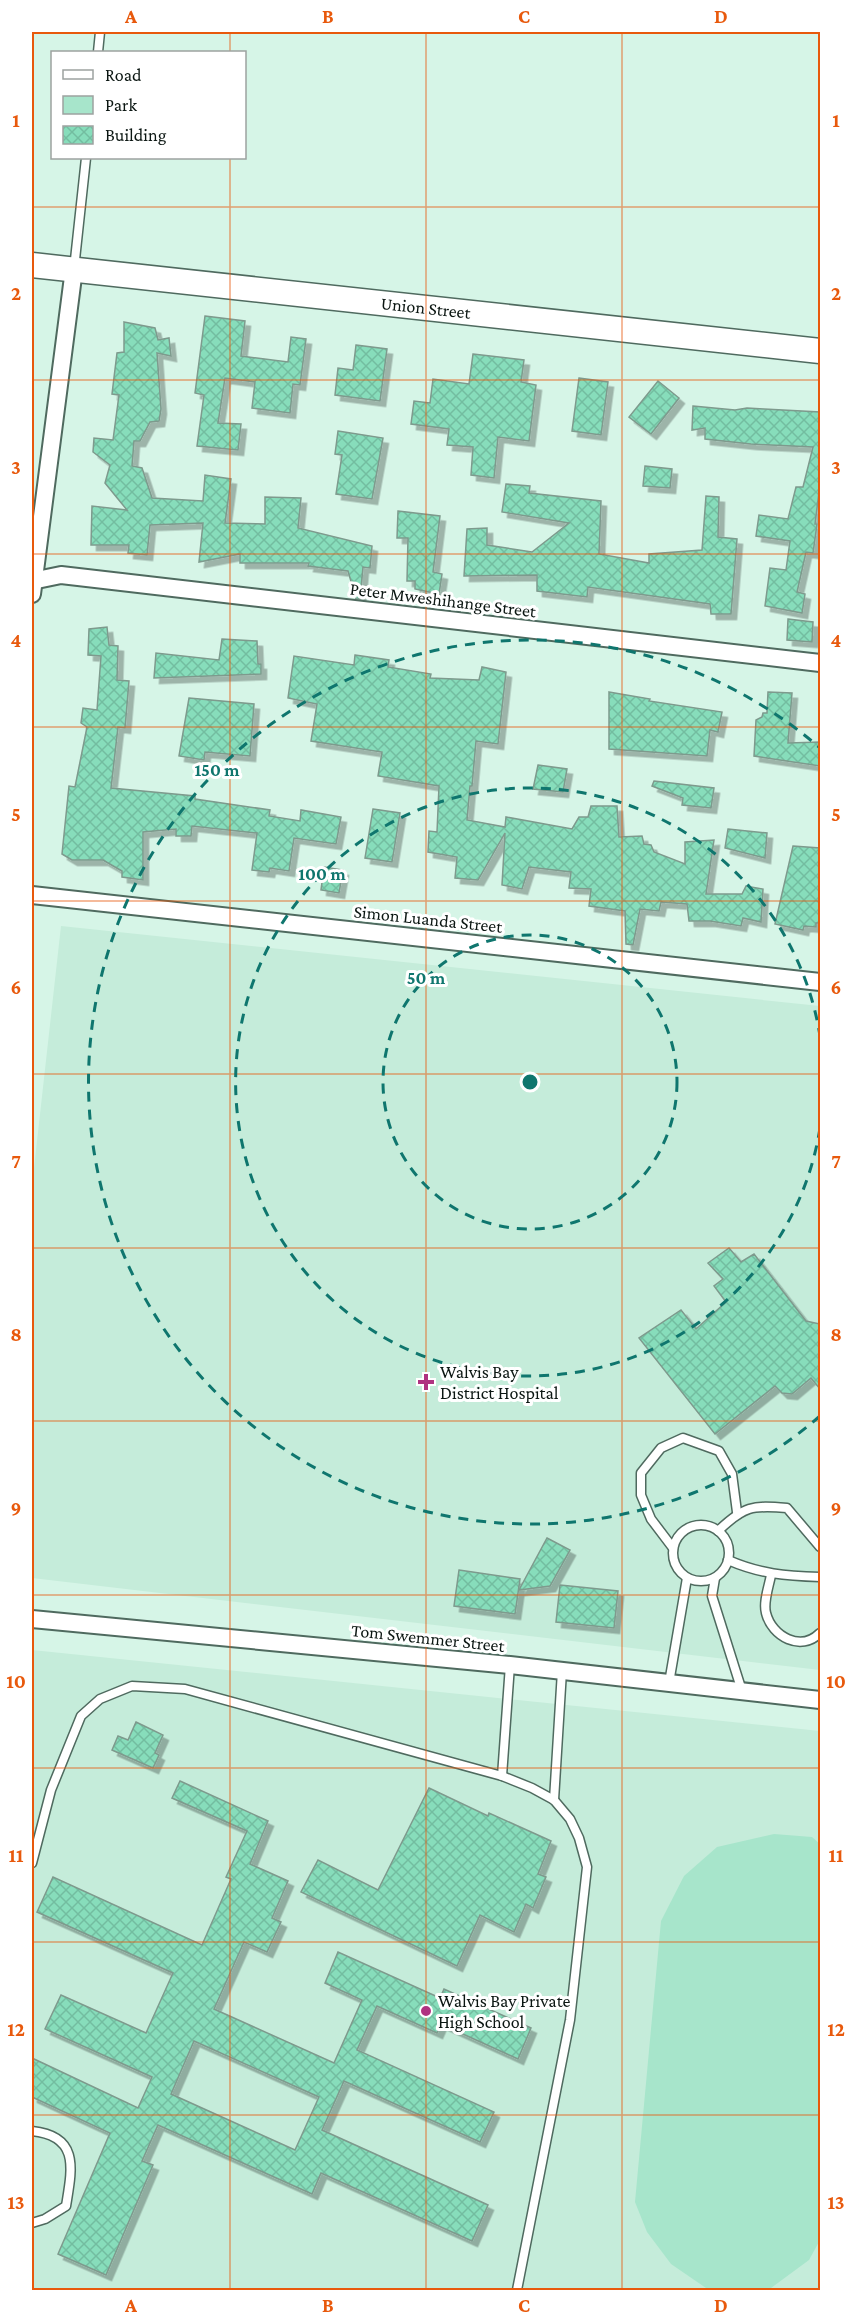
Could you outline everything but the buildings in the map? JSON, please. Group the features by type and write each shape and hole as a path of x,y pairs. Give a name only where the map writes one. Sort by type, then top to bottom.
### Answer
{"main road":[{"name":"Union Street","path":"32,265 820,351"}],"street":[{"path":"61,575 32,585 34,554 74,269"},
{"path":"34,554 61,575"},
{"name":"Peter Mweshihange Street","path":"61,575 820,663"},
{"name":"Simon Luanda Street","path":"32,895 820,982"},
{"name":"Tom Swemmer Street","path":"32,1619 510,1665 820,1700"}],"lane":[{"path":"98,51 100,32"},
{"path":"74,269 86,159"},
{"path":"673,1548 651,1519 641,1495 641,1473 661,1448 683,1438 719,1451 732,1474 737,1512"},
{"path":"718,1531 737,1512 761,1506 787,1508 820,1547"},
{"path":"705,1526 718,1531 725,1539 729,1549 728,1560 724,1570 716,1578 701,1582 687,1578 678,1570 673,1559 673,1548 679,1535 691,1527 705,1526"},
{"path":"728,1560 748,1569 771,1575 820,1577"},
{"path":"771,1575 765,1611 773,1630 795,1643 813,1640 820,1633"},
{"path":"669,1683 687,1578"},
{"path":"716,1578 712,1596 742,1691"},
{"path":"502,1776 510,1665"},
{"path":"554,1800 562,1671"},
{"path":"32,1863 51,1790 81,1716 100,1699 132,1686 184,1689 502,1776 554,1800 570,1819 579,1838 587,1867 570,2020 517,2290"},
{"path":"32,2131 44,2132 64,2144 72,2164 66,2205 45,2219 32,2223"}],"shaded area":[{"name":"Walvis Bay District Hospital","path":"61,926 820,1006 820,1670 32,1578 32,1186"},
{"name":"Walvis Bay Private High School","path":"32,1650 820,1731 820,2290 32,2290"}],"green space":[{"path":"774,1834 812,1837 820,1844 820,2240 809,2260 771,2288 715,2290 706,2288 671,2264 647,2232 635,2202 661,1921 684,1876 717,1847"}],"place":[{"name":"Walvis Bay District Hospital","path":"426,1382"},
{"name":"Walvis Bay Private High School","path":"426,2011"}]}
